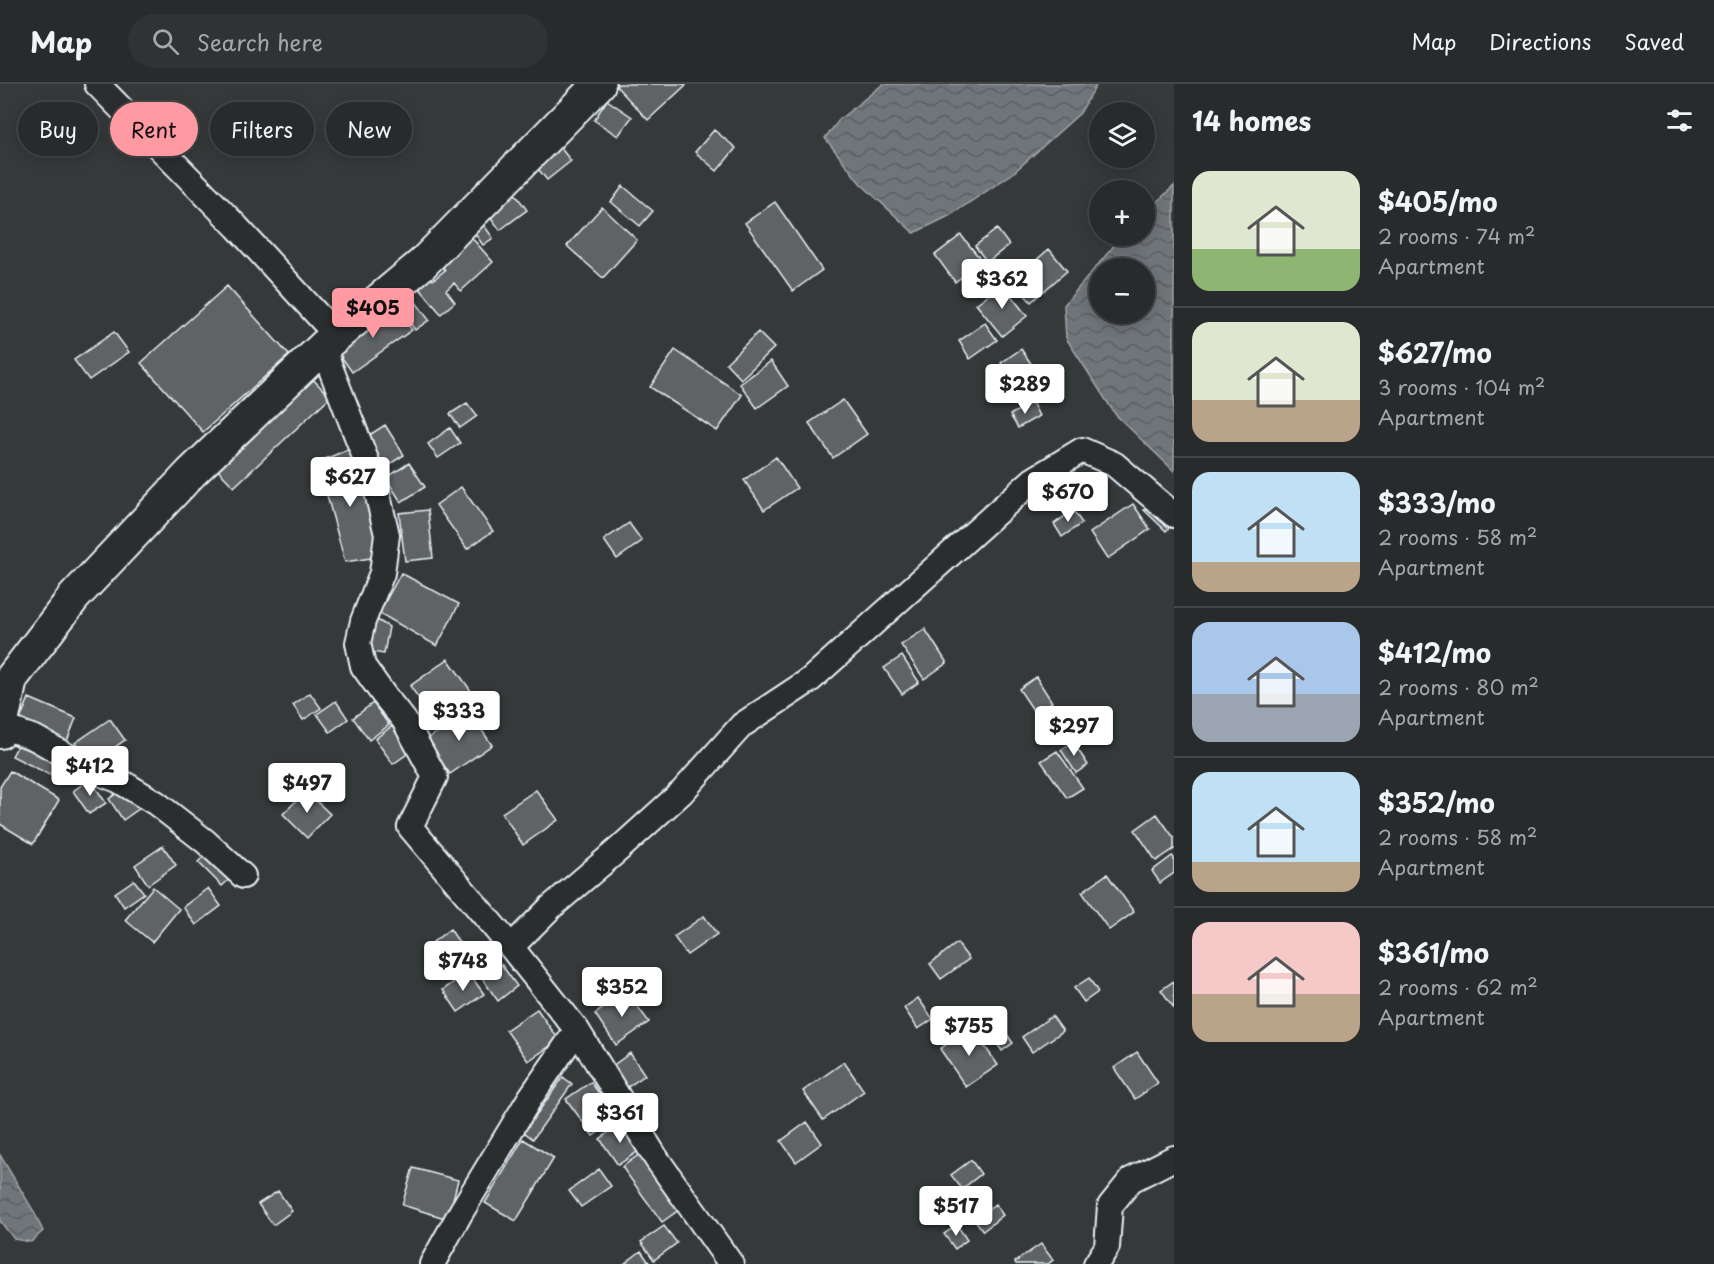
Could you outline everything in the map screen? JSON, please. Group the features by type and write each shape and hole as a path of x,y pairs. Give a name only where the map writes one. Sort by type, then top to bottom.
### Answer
{"main road":[{"path":"1,729 11,679 74,597 191,473 330,341 422,264 599,84"}],"street":[{"path":"97,84 230,219 330,341 329,364 375,483 387,536 382,573 363,621 358,643 363,666 404,720 435,777 410,827 511,946 578,1030 656,1158 731,1264"},
{"path":"511,946 551,907 682,792 742,725 810,681 907,591 1033,480 1082,450 1114,464 1174,515"},
{"path":"1,729 35,738 90,769 118,780 156,803 206,842 243,876"},
{"path":"432,1264 531,1098 578,1030"},
{"path":"1096,1264 1107,1247 1110,1206 1131,1180 1174,1158"}],"water":[{"path":"883,84 1097,84 1080,113 1012,174 949,216 914,233 860,183 825,138 840,119"},
{"path":"1174,186 1174,471 1115,414 1066,338 1064,305 1089,275 1089,324 1155,324 1155,258 1104,258 1114,246 1155,246 1155,204"},
{"path":"0,1155 43,1231 31,1242 14,1239 0,1221"}],"building":[{"path":"618,84 687,84 648,120 616,86"},
{"path":"607,100 632,117 618,136 594,120"},
{"path":"714,130 736,148 717,171 695,152"},
{"path":"559,146 571,161 547,180 535,165"},
{"path":"623,186 653,211 640,226 611,202"},
{"path":"513,191 527,210 500,230 486,211"},
{"path":"775,202 822,270 793,291 745,223"},
{"path":"602,207 637,240 603,278 567,246"},
{"path":"483,224 493,238 483,245 473,231"},
{"path":"997,229 1009,245 987,262 975,246"},
{"path":"961,235 982,261 955,282 935,255"},
{"path":"471,237 493,262 461,291 454,283 446,290 455,302 441,314 418,286 430,276 433,280 445,270 440,263"},
{"path":"1049,249 1067,271 1031,302 1012,281"},
{"path":"1002,284 1027,316 1002,336 976,304"},
{"path":"227,286 289,355 203,432 141,363"},
{"path":"410,294 429,320 415,330 396,304"},
{"path":"394,306 412,330 352,372 335,348"},
{"path":"985,323 997,340 970,359 959,341"},
{"path":"114,332 129,352 89,380 74,360"},
{"path":"758,332 774,348 741,379 726,363"},
{"path":"1021,349 1047,387 1027,400 1001,363"},
{"path":"675,350 742,395 717,431 650,387"},
{"path":"771,361 788,386 757,408 740,384"},
{"path":"307,373 330,397 234,487 211,463"},
{"path":"843,400 867,434 833,458 809,423"},
{"path":"1032,402 1039,416 1018,428 1010,415"},
{"path":"467,403 477,416 460,428 450,414"},
{"path":"385,425 404,455 382,469 363,439"},
{"path":"450,428 460,443 438,458 428,444"},
{"path":"349,449 381,531 377,557 345,562 318,462"},
{"path":"776,457 797,488 764,510 744,480"},
{"path":"409,463 425,487 401,502 386,478"},
{"path":"461,487 493,531 467,549 436,505"},
{"path":"1152,501 1174,523 1166,531 1144,510"},
{"path":"1133,504 1150,529 1107,559 1090,533"},
{"path":"428,510 433,558 405,561 399,513"},
{"path":"1073,510 1082,523 1062,537 1054,524"},
{"path":"629,523 642,541 617,559 604,540"},
{"path":"401,573 459,604 437,646 379,613"},
{"path":"372,617 389,627 384,654 365,651"},
{"path":"925,629 947,663 924,679 901,645"},
{"path":"902,656 919,682 902,694 884,668"},
{"path":"448,659 474,695 436,723 410,686"},
{"path":"1036,677 1052,702 1035,713 1019,689"},
{"path":"310,693 321,708 303,720 293,705"},
{"path":"29,698 76,718 64,749 16,729"},
{"path":"336,701 348,719 330,732 317,714"},
{"path":"373,703 389,725 369,740 353,718"},
{"path":"468,710 492,745 450,774 426,740"},
{"path":"110,719 125,740 89,765 75,743"},
{"path":"392,726 410,752 393,764 375,739"},
{"path":"23,736 60,754 50,775 12,756"},
{"path":"1073,742 1088,765 1076,773 1061,750"},
{"path":"1057,751 1083,788 1067,798 1041,761"},
{"path":"10,771 59,800 33,844 0,824 0,787"},
{"path":"90,779 106,803 89,814 73,791"},
{"path":"125,787 140,808 123,820 109,799"},
{"path":"536,790 558,820 523,845 502,813"},
{"path":"306,791 330,814 307,838 283,814"},
{"path":"1157,814 1174,838 1174,849 1156,861 1135,830"},
{"path":"163,846 176,865 148,885 135,865"},
{"path":"211,850 234,875 222,886 198,862"},
{"path":"1172,856 1174,873 1160,883 1152,871"},
{"path":"1107,874 1134,912 1109,930 1082,892"},
{"path":"134,880 144,893 124,907 115,893"},
{"path":"153,887 179,909 152,942 125,920"},
{"path":"208,888 221,906 196,925 183,907"},
{"path":"704,916 717,934 687,955 674,937"},
{"path":"450,929 467,954 450,966 433,942"},
{"path":"957,943 969,959 941,979 930,964"},
{"path":"501,964 517,986 498,1001 481,977"},
{"path":"468,972 484,994 458,1012 443,990"},
{"path":"1089,978 1098,992 1084,1002 1074,988"},
{"path":"1174,981 1174,1008 1161,990"},
{"path":"627,992 649,1022 616,1045 595,1014"},
{"path":"918,998 933,1019 918,1029 904,1008"},
{"path":"986,1007 996,1022 980,1034 969,1019"},
{"path":"537,1009 559,1040 528,1061 506,1030"},
{"path":"1052,1016 1063,1031 1032,1052 1022,1037"},
{"path":"971,1027 998,1065 966,1087 940,1049"},
{"path":"1002,1027 1013,1043 1002,1051 991,1035"},
{"path":"1137,1052 1158,1083 1135,1099 1114,1068"},
{"path":"630,1053 645,1075 622,1091 607,1070"},
{"path":"844,1062 864,1091 823,1120 803,1091"},
{"path":"563,1077 572,1084 533,1139 524,1132"},
{"path":"591,1082 617,1119 593,1136 566,1099"},
{"path":"807,1122 822,1143 796,1162 781,1141"},
{"path":"621,1123 640,1150 618,1165 600,1139"},
{"path":"523,1139 554,1158 516,1221 485,1203"},
{"path":"644,1151 683,1207 662,1222 622,1167"},
{"path":"971,1160 981,1174 962,1189 951,1175"},
{"path":"413,1168 458,1180 448,1219 402,1205"},
{"path":"599,1169 611,1186 581,1207 569,1191"},
{"path":"278,1191 292,1211 273,1225 258,1204"},
{"path":"995,1204 1003,1215 983,1231 975,1220"},
{"path":"957,1225 967,1240 955,1249 944,1234"},
{"path":"664,1226 677,1243 654,1260 641,1242"},
{"path":"1041,1244 1053,1260 1048,1264 1016,1264 1015,1262"},
{"path":"641,1251 650,1264 624,1264"}]}
